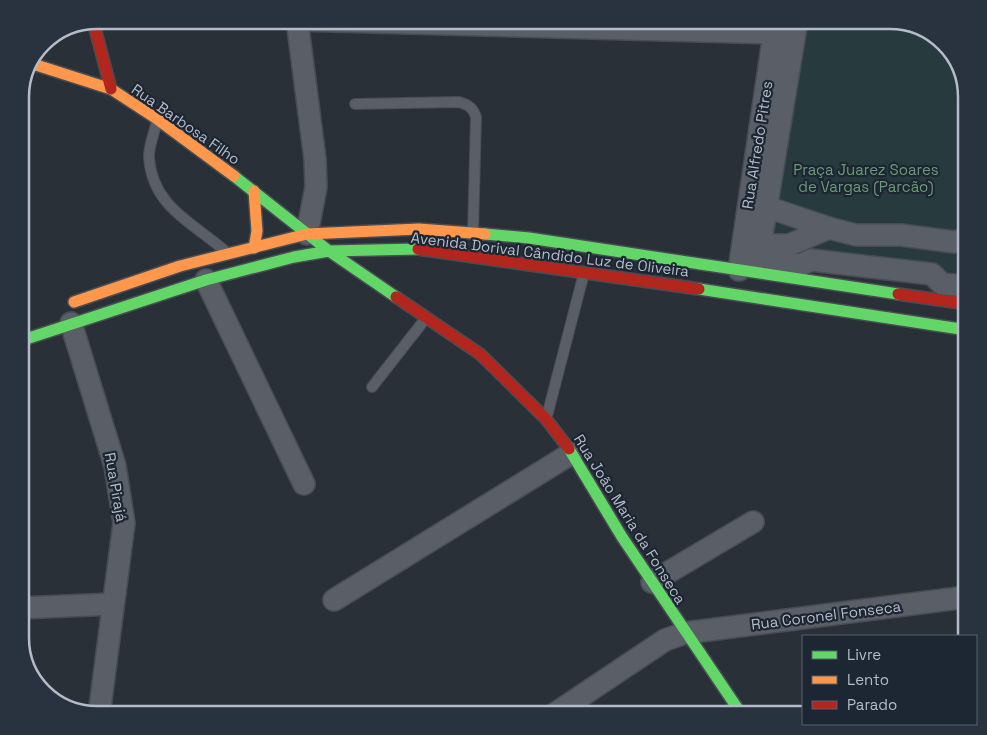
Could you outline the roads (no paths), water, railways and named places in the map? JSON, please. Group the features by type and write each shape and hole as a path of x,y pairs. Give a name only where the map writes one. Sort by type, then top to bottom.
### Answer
{"main road":[{"path":"95,29 111,89"},
{"name":"Rua Barbosa Filho","path":"37,65 111,89 157,119 254,191 328,251"},
{"path":"254,191 257,231 254,248"},
{"name":"Avenida Dorival Cândido Luz de Oliveira","path":"29,336 69,314 180,266 307,234 419,229 529,238 746,262 958,302"},
{"name":"Avenida Dorival Cândido Luz de Oliveira","path":"69,314 294,257 328,251 422,250 584,271 958,329"},
{"name":"Rua João Maria da Fonseca","path":"328,251 480,354 546,419 572,453 622,538 736,706"}],"street":[{"path":"299,29 316,178 314,207 307,234"},
{"name":"Rua Alfredo Pitres","path":"746,262 775,29"},
{"path":"795,29 761,238 746,262 801,265 810,260 932,274 942,284 958,285"},
{"path":"767,207 856,235 901,236 958,243"},
{"path":"761,238 770,245 789,245 829,228"},
{"path":"206,280 304,484"},
{"name":"Rua Pirajá","path":"69,314 115,466 124,524 100,706"},
{"path":"334,600 572,453"},
{"path":"652,582 753,522"},
{"name":"Rua Coronel Fonseca","path":"566,706 665,640 685,633 958,598"},
{"path":"29,608 113,604"}],"lane":[{"path":"355,104 459,102 468,104 474,110 476,117 473,233"},
{"path":"157,119 149,158 157,187 172,210 228,254"},
{"path":"546,419 584,271"},
{"path":"372,387 426,317"}],"park label":[{"name":"Praça Juarez Soares de Vargas (Parcão)","path":"866,178"}]}
